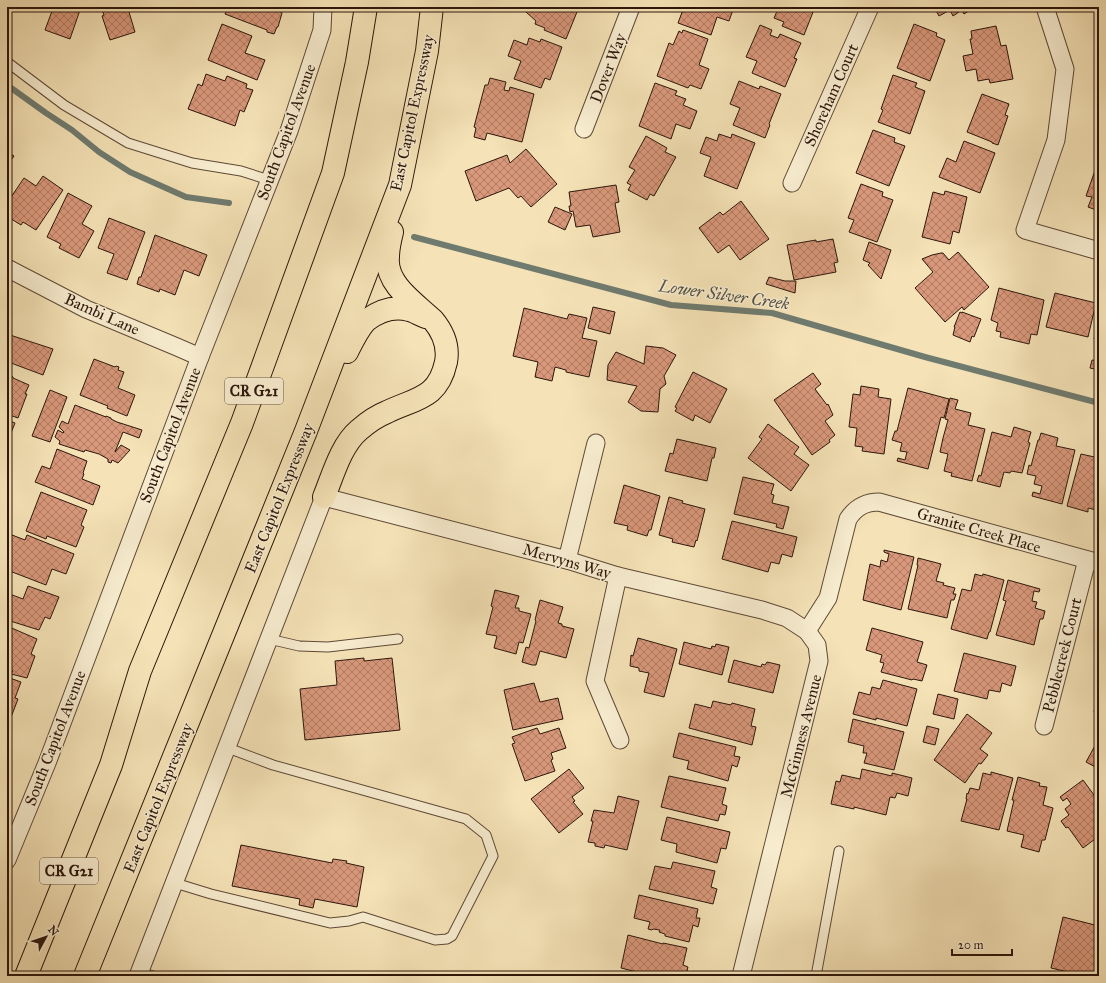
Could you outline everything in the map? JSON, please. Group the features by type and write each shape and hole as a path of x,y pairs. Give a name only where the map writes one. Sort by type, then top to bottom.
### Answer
{"highway":[{"name":"CR G21","path":"26,976 111,765 140,672 242,423 333,173 357,62 366,7"},
{"name":"East Capitol Expressway","path":"86,976 306,432 400,185 428,51 432,7"},
{"path":"324,497 348,442 358,430 386,412 422,398 437,385 444,372 446,346 443,335 433,320 395,283 389,273 387,258 400,185"},
{"path":"306,432 351,344 367,321 385,310 392,308 408,310 433,320"}],"street":[{"name":"South Capitol Avenue","path":"7,860 46,763 200,357 289,131 322,30 323,7"},
{"name":"Dover Way","path":"584,128 631,7"},
{"name":"Shoreham Court","path":"792,183 870,7"},
{"path":"1045,7 1065,69 1056,140 1025,230 1099,252"},
{"name":"Bambi Lane","path":"7,268 86,310 200,357"},
{"path":"567,560 596,443"},
{"path":"143,975 175,883 324,497"},
{"name":"Mervyns Way","path":"324,497 567,560 618,576 762,610 787,618 807,631"},
{"name":"Granite Creek Place","path":"807,631 828,598 848,520 853,512 859,507 872,502 879,502 1093,562"},
{"name":"Pebblecreek Court","path":"1044,726 1093,562"},
{"path":"618,576 595,681 620,740"},
{"name":"McGinness Avenue","path":"741,976 819,661 817,645 807,631"}],"lane":[{"path":"7,62 64,105 128,143 192,163 241,171 269,180"},
{"path":"270,639 299,646 328,647 398,639"},
{"path":"175,883 210,894 330,923 349,921 363,917 434,940 447,939 452,936 493,856 486,834 466,819 273,766 228,748"},
{"path":"816,976 840,851"}],"building":[{"path":"43,7 81,7 70,39 45,30 52,11"},
{"path":"101,7 141,7 129,12 135,32 110,40 102,16 104,15"},
{"path":"228,7 281,7 279,11 282,13 278,27 274,34 225,14"},
{"path":"531,7 579,7 566,39 544,30 545,28 535,24 536,21 526,12"},
{"path":"684,7 734,7 729,21 717,17 711,35 678,23"},
{"path":"773,7 815,7 804,35 782,26 784,22 774,18 778,9"},
{"path":"934,7 975,7 964,14 962,10 953,16 950,10 939,16"},
{"path":"222,24 252,36 245,53 265,60 257,80 208,60"},
{"path":"914,24 937,33 936,36 945,40 930,81 897,68"},
{"path":"760,25 772,30 770,35 778,38 780,34 801,43 794,58 797,59 785,87 752,73 757,61 746,57"},
{"path":"996,26 1001,46 1006,45 1013,79 990,83 989,79 978,81 976,69 966,71 963,56 973,54 970,39 972,39 971,31"},
{"path":"683,30 708,39 699,65 709,69 701,89 690,85 688,88 657,76 669,43 673,45 679,31 682,33"},
{"path":"529,38 540,42 541,39 562,47 550,80 545,78 541,88 514,79 521,61 508,56 514,40 527,45"},
{"path":"206,74 225,81 227,76 247,84 246,88 253,90 244,112 240,110 235,126 188,109 198,84 202,86"},
{"path":"893,75 917,83 915,87 925,91 910,134 878,122"},
{"path":"490,78 506,82 504,90 509,91 510,87 534,94 522,142 487,133 485,140 474,137 476,128 474,127 485,85 488,85"},
{"path":"739,81 759,89 760,86 781,94 765,138 733,125 740,108 730,104"},
{"path":"655,83 677,91 675,95 686,99 683,105 697,111 690,129 676,124 671,139 639,126"},
{"path":"982,94 1009,104 1005,115 1008,116 998,145 967,132"},
{"path":"873,130 895,138 894,142 905,146 889,186 856,173"},
{"path":"719,134 731,138 732,134 755,143 737,189 704,176 711,157 700,153 706,137 717,141"},
{"path":"646,136 667,148 665,152 676,157 654,196 650,194 647,200 628,190 631,185 627,183 635,170 629,167"},
{"path":"964,141 995,153 980,193 939,177 947,158 956,162"},
{"path":"526,149 557,184 531,207 521,196 518,198 509,188 476,201 465,171 507,155 510,163"},
{"path":"7,151 14,156 7,166"},
{"path":"1098,162 1099,211 1088,207 1092,197 1086,196"},
{"path":"43,176 63,190 36,230 23,222 21,225 8,217 7,203 24,178 36,186"},
{"path":"861,184 883,192 882,196 893,200 877,242 849,232 854,220 848,218"},
{"path":"616,185 619,202 615,203 620,232 593,237 590,225 576,227 573,211 570,212 569,206 571,206 569,192"},
{"path":"945,191 967,197 959,233 953,231 950,244 922,237 933,192 944,195"},
{"path":"68,193 92,206 82,224 94,231 79,258 59,248 61,244 47,237"},
{"path":"741,201 769,239 740,260 729,245 718,253 699,228 720,212 723,215"},
{"path":"555,207 572,214 565,230 548,222"},
{"path":"109,218 145,232 127,280 107,273 114,254 98,248"},
{"path":"155,235 207,255 199,276 184,270 175,295 160,289 159,292 137,284 139,277 141,277"},
{"path":"833,239 838,262 834,263 836,272 794,280 787,245 816,240 816,242"},
{"path":"869,242 891,250 881,279 868,265 870,263 863,260"},
{"path":"958,252 989,287 964,310 962,307 945,322 915,288 933,272 922,259 943,253 949,260"},
{"path":"769,277 785,281 796,281 795,293 766,284"},
{"path":"999,288 1044,300 1037,335 1031,334 1029,344 1000,337 1001,332 996,331 998,323 991,320"},
{"path":"1055,293 1096,303 1088,337 1046,327"},
{"path":"593,307 615,312 610,334 588,328"},
{"path":"524,308 567,319 569,314 587,318 582,338 597,341 589,377 566,372 566,370 555,367 552,381 535,377 538,362 513,356"},
{"path":"960,312 981,319 974,337 972,336 970,342 953,335 954,327"},
{"path":"1099,321 1099,340 1094,339"},
{"path":"7,334 53,349 43,375 11,363 10,365 7,364"},
{"path":"646,346 663,348 676,355 664,376 666,384 660,389 658,412 641,411 628,402 637,386 607,380 608,365 616,352 644,364"},
{"path":"94,359 115,367 119,367 118,370 124,372 118,388 135,395 127,416 107,408 108,406 80,395"},
{"path":"1092,360 1099,361 1099,370 1090,368"},
{"path":"7,371 11,372 10,375 13,378 29,385 18,418 7,414"},
{"path":"693,372 727,389 710,423 695,415 693,421 675,411 677,408 675,407"},
{"path":"813,373 821,384 815,389 827,405 828,404 833,415 825,421 835,435 829,440 830,442 812,455 774,400"},
{"path":"861,386 879,389 878,397 891,399 884,454 862,451 863,447 855,446 857,428 849,427 853,394 860,395"},
{"path":"908,388 949,399 944,418 941,417 928,469 897,461 898,458 905,460 907,452 900,451 902,443 892,440 895,431 897,431"},
{"path":"50,390 67,397 50,442 32,436"},
{"path":"950,398 958,400 955,409 971,413 968,425 985,429 972,481 951,476 952,473 944,471 948,454 940,452 948,420 945,419"},
{"path":"75,405 111,418 117,422 142,430 139,438 123,432 115,452 121,445 130,450 118,463 112,460 111,463 108,462 108,459 99,454 85,450 84,452 59,444 60,441 55,437 58,430 63,433 64,432 59,427 62,421 68,424"},
{"path":"7,420 15,423 7,443"},
{"path":"768,424 799,447 794,454 809,465 791,491 748,458 762,439 759,437"},
{"path":"1014,427 1031,432 1028,442 1030,443 1022,473 1011,471 1010,473 1004,472 1000,487 977,481 979,475 981,476 992,432 1011,437"},
{"path":"1041,433 1058,438 1056,446 1075,450 1062,504 1032,496 1033,492 1040,494 1042,486 1034,484 1036,476 1027,474 1029,465 1031,466"},
{"path":"677,439 716,448 714,458 712,458 707,481 665,471 670,453 673,454"},
{"path":"57,449 87,461 82,479 100,486 93,505 35,482 42,466 50,469"},
{"path":"1081,454 1099,458 1099,501 1096,510 1088,508 1088,512 1067,506"},
{"path":"743,477 774,484 771,494 774,495 772,503 789,507 783,529 776,527 777,524 734,514"},
{"path":"624,485 660,496 651,530 649,530 647,536 627,530 628,526 614,523"},
{"path":"41,492 87,510 81,525 84,527 76,547 47,536 46,539 26,531"},
{"path":"669,497 683,501 682,503 705,509 697,541 696,540 694,547 672,542 673,539 659,535"},
{"path":"732,521 797,537 792,557 782,554 779,564 771,562 768,572 722,559"},
{"path":"12,535 25,540 27,535 74,554 66,574 52,569 46,585 7,570 7,548"},
{"path":"884,550 914,557 901,610 863,600 870,564 880,567 881,560 887,562 889,554 884,552"},
{"path":"918,558 941,564 936,581 944,583 943,585 955,588 953,594 956,594 954,600 951,600 947,618 908,609 918,565"},
{"path":"975,574 982,576 983,574 1004,580 987,639 951,629 962,589 971,591"},
{"path":"1008,580 1040,589 1039,592 1034,591 1032,601 1037,602 1035,608 1045,611 1043,619 1040,619 1034,645 996,635 1006,601 1003,600"},
{"path":"28,586 59,597 50,619 45,617 39,630 7,620 7,593 23,599"},
{"path":"495,590 519,596 515,608 519,608 519,611 531,614 523,643 519,642 516,654 494,648 497,636 486,634 493,607 491,606"},
{"path":"540,600 563,607 558,623 562,624 562,626 574,629 566,658 540,651 536,665 532,665 522,662 526,647 529,648"},
{"path":"7,626 37,639 31,654 35,656 27,678 11,674 13,671 7,669"},
{"path":"872,628 923,642 917,662 927,665 922,681 881,672 884,663 880,662 882,655 866,650"},
{"path":"638,638 677,649 664,697 644,692 649,673 639,671 639,668 630,666 631,655 633,656"},
{"path":"684,642 711,649 712,646 715,647 716,644 729,647 722,675 679,664"},
{"path":"964,653 1016,666 1011,686 1002,683 1000,692 989,690 987,699 954,691"},
{"path":"364,658 364,661 392,658 400,730 305,740 300,689 337,685 335,661"},
{"path":"734,660 761,667 762,664 765,665 767,662 780,665 773,693 728,682"},
{"path":"7,677 21,682 15,698 18,699 10,720 7,719"},
{"path":"883,680 917,689 907,726 853,714 859,692 870,695 872,687 880,689"},
{"path":"534,683 540,702 558,698 563,719 513,730 504,690"},
{"path":"1099,693 1099,713 1094,712"},
{"path":"938,694 958,699 954,719 933,714"},
{"path":"713,701 731,705 732,703 755,709 751,726 756,727 752,745 689,728 695,704 711,708"},
{"path":"967,714 992,733 980,749 988,755 981,764 979,763 965,783 934,760"},
{"path":"853,719 904,732 894,770 864,763 867,753 863,753 864,746 848,742"},
{"path":"927,726 939,729 935,745 923,742"},
{"path":"537,728 540,734 559,728 566,748 551,753 553,759 551,760 555,771 525,781 512,744 515,743 512,737"},
{"path":"679,733 736,747 734,756 740,757 737,767 732,765 728,781 687,769 689,761 673,757"},
{"path":"1097,742 1099,743 1099,769 1086,762"},
{"path":"569,769 584,788 572,797 575,801 573,802 583,814 559,833 531,799"},
{"path":"862,769 892,776 892,773 912,778 908,796 897,793 895,798 890,797 886,815 854,807 854,809 831,804 836,781 840,782 842,775 860,779"},
{"path":"991,772 1013,778 999,830 961,821 967,799 967,793 968,794 970,788 979,790 983,773 991,775"},
{"path":"669,776 726,788 722,804 727,806 725,815 720,814 718,821 661,807"},
{"path":"1018,777 1040,783 1039,786 1047,787 1043,805 1053,808 1045,840 1042,840 1039,852 1021,847 1024,835 1007,831 1014,800 1012,800"},
{"path":"1083,780 1099,802 1099,836 1083,848 1068,827 1066,828 1061,821 1069,815 1065,809 1071,804 1067,798 1063,801 1060,797"},
{"path":"618,796 639,801 627,850 605,845 604,848 595,846 595,843 588,842 594,810 614,813"},
{"path":"667,817 730,832 726,849 721,848 717,863 676,852 677,844 661,840"},
{"path":"241,845 332,863 333,859 347,861 346,863 364,867 357,907 315,899 313,908 299,905 300,899 232,886"},
{"path":"673,862 715,871 711,887 717,889 713,904 649,889 655,866 671,869"},
{"path":"639,895 698,909 696,918 700,918 698,927 693,925 689,942 665,936 665,934 659,932 660,930 648,929 650,922 634,918"},
{"path":"1063,917 1099,926 1099,976 1081,976 1051,968"},
{"path":"628,935 663,944 687,948 683,965 688,967 686,975 653,976 621,968"}],"waterway":[{"name":"Lower Silver Creek","path":"7,85 72,130 99,152 130,172 186,197 229,203"},
{"name":"Lower Silver Creek","path":"414,237 671,305 772,313 925,357 1099,403"}]}
